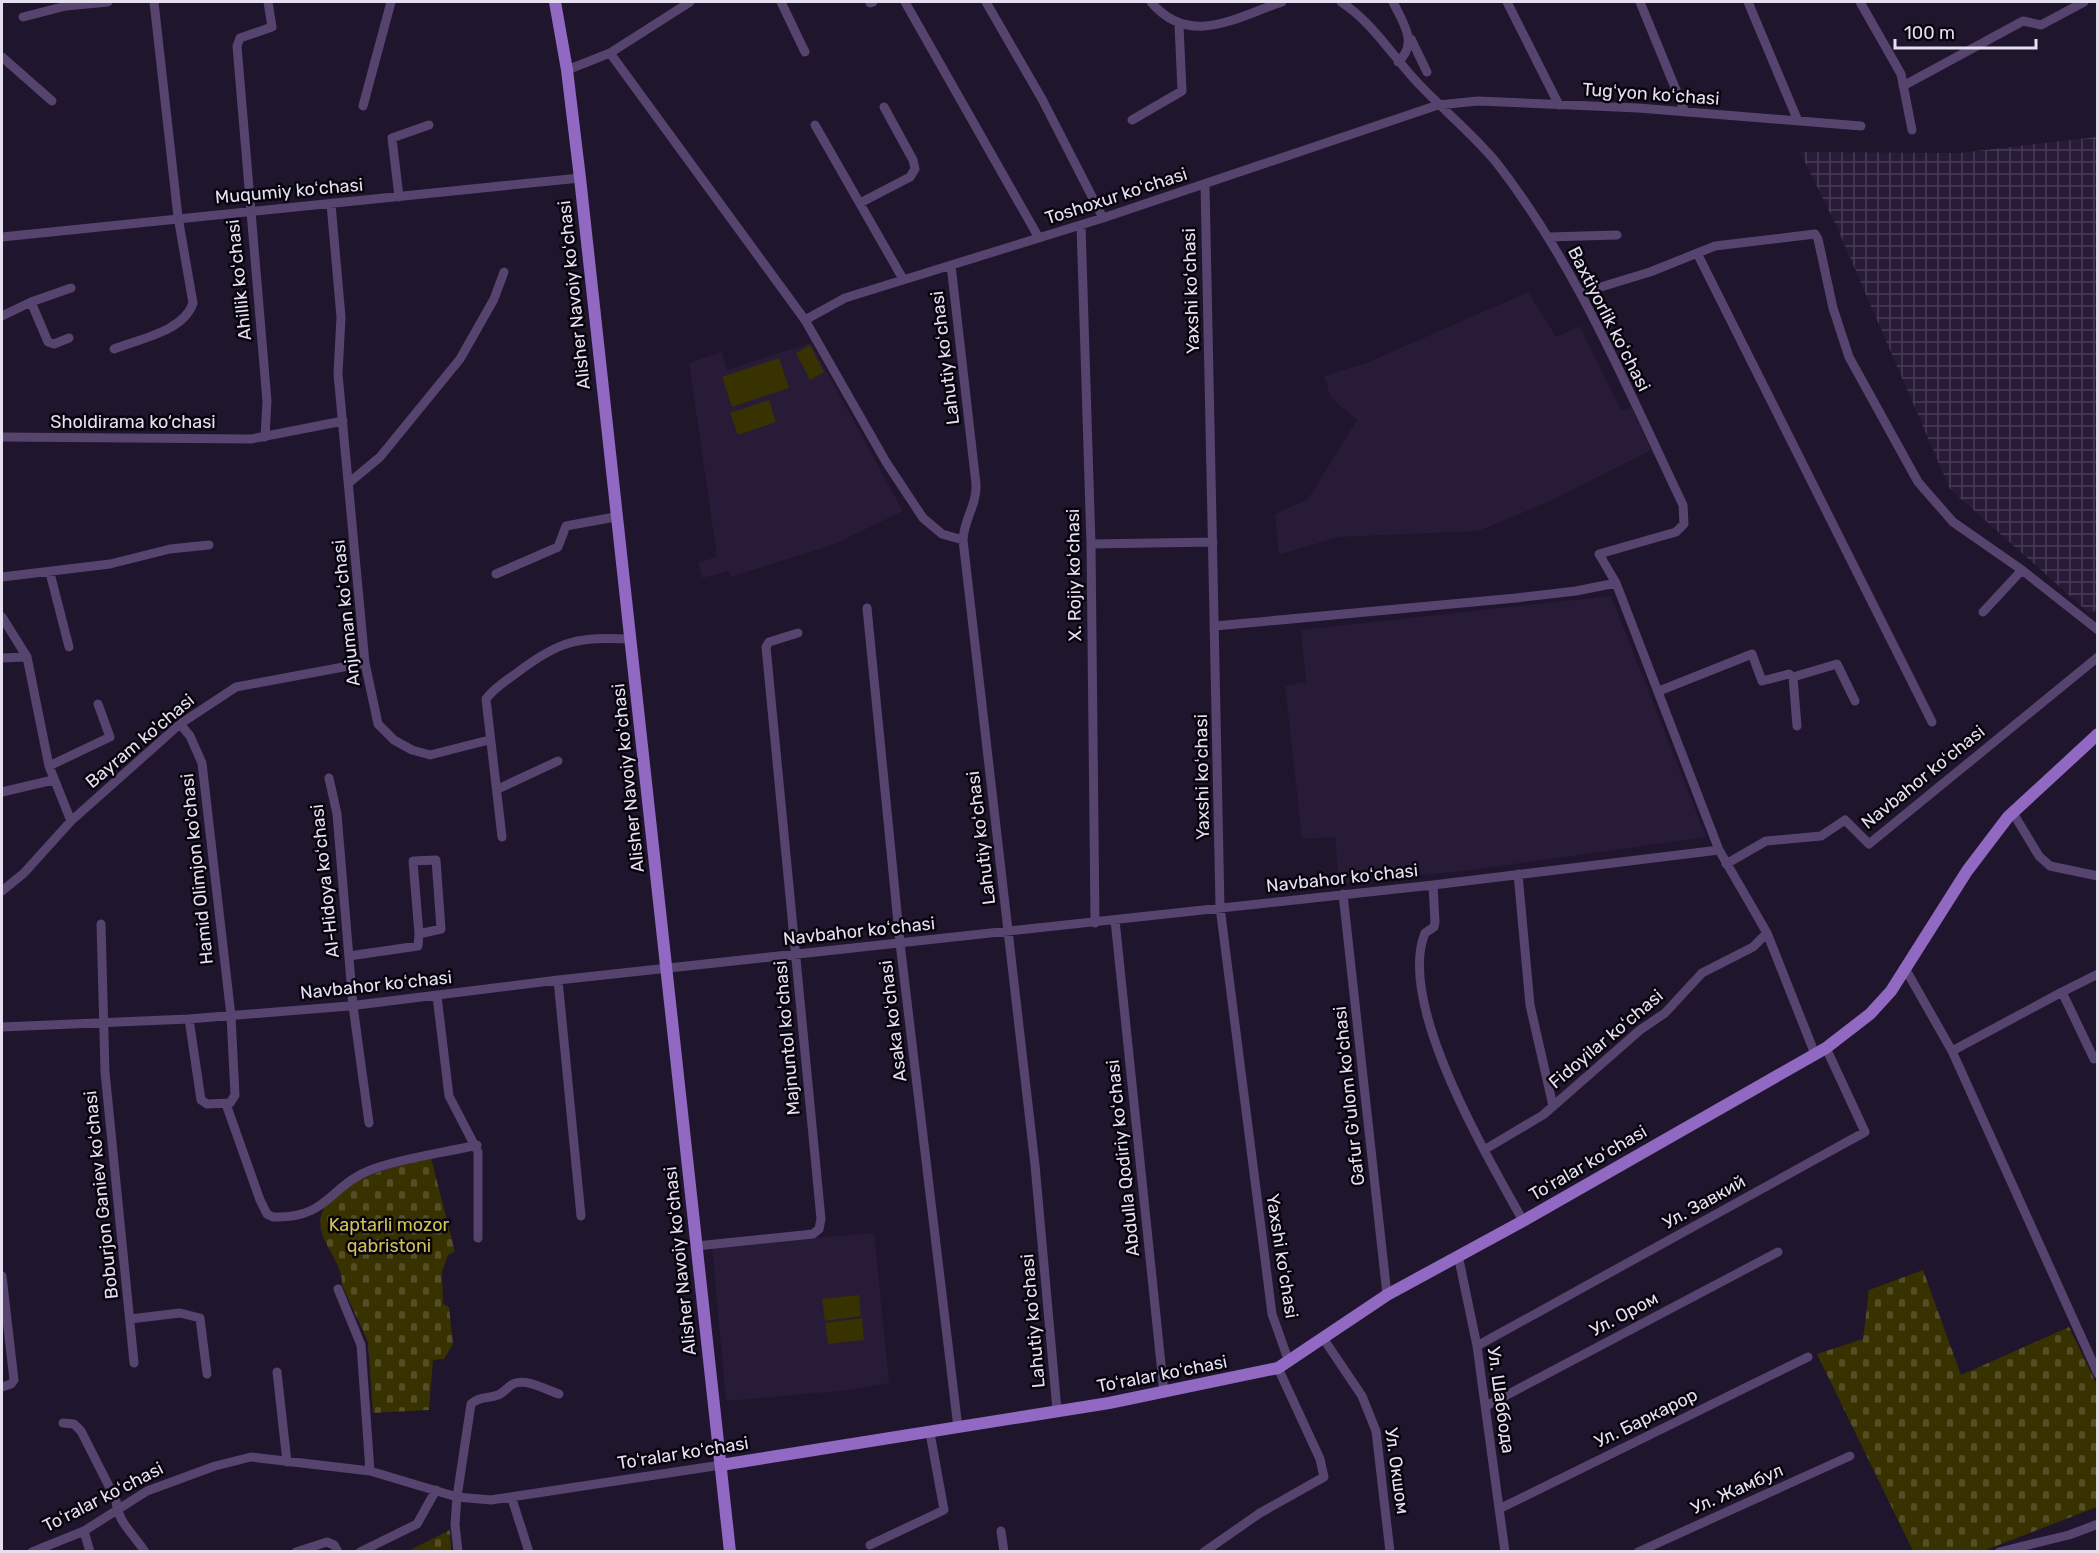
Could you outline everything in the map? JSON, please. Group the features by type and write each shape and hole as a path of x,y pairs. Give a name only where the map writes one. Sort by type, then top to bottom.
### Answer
{"main road":[{"name":"Alisher Navoiy koʻchasi","path":"555,2 567,70 580,178 615,516 631,639 730,1551"},
{"name":"Toʻralar koʻchasi","path":"721,1465 930,1433 1164,1393 1283,1365 1387,1295 1523,1221 1820,1051 1870,1014 1906,970 1967,871 2013,813 2097,734"}],"street":[{"path":"23,17 65,4 108,2"},
{"path":"114,349 176,325 190,313 193,303 178,218 154,2"},
{"name":"Ahillik koʻchasi","path":"265,437 267,400 249,211 237,46 240,38 272,27 268,2"},
{"path":"363,106 391,2"},
{"path":"567,70 610,53 690,2"},
{"path":"781,2 805,52"},
{"path":"905,2 1039,238"},
{"path":"986,2 1042,99 1103,218"},
{"path":"1151,2 1162,14 1179,25 1218,24 1268,4 1282,2"},
{"name":"Baxtiyorlik koʻchasi","path":"1341,2 1356,13 1438,105 1495,161 1548,237 1581,293 1683,506 1684,524 1677,532 1599,554 1616,583 1719,850"},
{"path":"1393,2 1426,72"},
{"path":"1507,2 1559,105"},
{"path":"1640,2 1685,112"},
{"path":"1748,2 1798,121"},
{"path":"1860,2 1901,74 1912,130"},
{"path":"1904,86 2023,21 2041,25 2084,2"},
{"path":"1132,120 1182,91 1179,25"},
{"path":"1398,62 1410,47 1410,37"},
{"path":"610,53 805,320 886,462 923,518 942,534 963,540"},
{"path":"2,57 52,101"},
{"name":"Tugʻyon koʻchasi","path":"1438,105 1478,101 1559,105 1861,126"},
{"name":"Toshoxur koʻchasi","path":"805,320 845,298 1205,185 1438,105"},
{"path":"860,203 910,177 915,169 913,160 885,108"},
{"path":"399,197 392,138 429,125"},
{"path":"815,125 903,279"},
{"name":"Muqumiy koʻchasi","path":"2,237 580,178"},
{"name":"Yaxshi koʻchasi","path":"1204,1551 1260,1513 1324,1477 1320,1459 1283,1365 1272,1314 1220,907 1205,185"},
{"name":"Anjuman koʻchasi","path":"331,204 341,317 338,374 350,482 365,663 378,724 394,740 430,755 489,740"},
{"name":"X. Rojiy koʻchasi","path":"1081,225 1091,544 1095,923"},
{"path":"1581,293 1650,272 1715,246 1815,234 1833,308 1849,357 1918,482 1953,522 2022,570 2097,630"},
{"path":"1548,237 1617,235"},
{"path":"1697,253 1932,722"},
{"name":"Lahutiy koʻchasi","path":"951,265 976,484 975,500 963,526 963,540 1035,1166 1058,1410"},
{"path":"350,482 380,457 460,359 494,299 504,272"},
{"path":"2,316 30,302 71,288"},
{"path":"30,302 48,342 54,344 69,339"},
{"name":"Sholdirama ko‘chasi","path":"2,437 265,437 343,421"},
{"path":"496,574 558,547 566,526 615,516"},
{"path":"1091,544 1213,542"},
{"path":"2,577 110,564 170,549 209,545"},
{"path":"1983,612 2022,570"},
{"path":"50,573 69,647"},
{"path":"1215,626 1268,623 1516,598 1576,591 1616,583"},
{"name":"Asaka koʻchasi","path":"867,608 900,943 958,1428"},
{"path":"2,617 27,657 49,766 71,821"},
{"name":"Majnuntol koʻchasi","path":"696,1246 813,1234 819,1229 821,1219 766,647 769,642 798,633"},
{"path":"502,837 486,699 495,688 543,652 570,641 631,639"},
{"path":"1659,691 1752,654 1762,681 1789,674 1793,677 1837,664 1855,701"},
{"path":"2,658 27,657"},
{"name":"Navbahor koʻchasi","path":"1726,864 1766,841 1821,836 1845,820 1869,844 2097,657"},
{"name":"Bayram ko'chasi","path":"2,891 24,873 71,821 180,724 236,687 365,663"},
{"path":"1793,677 1797,726"},
{"path":"49,766 110,737 99,704"},
{"name":"Hamid Olimjon ko'chasi","path":"180,724 190,736 202,763 231,1016 235,1095 232,1102 226,1104"},
{"path":"498,789 558,760"},
{"name":"Al-Hidoya koʻchasi","path":"329,778 337,814 353,1006 369,1123"},
{"path":"2,792 53,780"},
{"path":"2013,813 2039,856 2050,866 2097,876"},
{"path":"1719,850 1767,933 1820,1051"},
{"name":"Navbahor koʻchasi","path":"2,1027 189,1019 353,1006 558,980 1008,933 1719,850"},
{"path":"349,956 418,946 419,934 412,861 436,860 441,930 419,934"},
{"name":"Fidoyilar koʻchasi","path":"1518,874 1530,1005 1553,1106"},
{"path":"1433,885 1435,922 1434,927 1425,933 1419,959 1423,1007 1432,1034 1484,1150 1523,1221"},
{"name":"Gafur Gʻulom koʻchasi","path":"1343,894 1387,1295"},
{"name":"Abdulla Qodiriy koʻchasi","path":"1115,920 1164,1393"},
{"name":"Boburjon Ganiev koʻchasi","path":"101,924 103,1024 114,1179 134,1363"},
{"name":"Fidoyilar koʻchasi","path":"1484,1150 1520,1131 1553,1106 1640,1030 1665,1013 1702,973 1753,947 1767,933"},
{"path":"1906,970 1952,1051 2097,1374"},
{"path":"1952,1051 2097,974"},
{"path":"558,980 581,1216"},
{"path":"2062,992 2094,1059 2097,1058"},
{"path":"437,996 449,1096 477,1145 478,1238"},
{"path":"189,1019 201,1100 207,1104 226,1104 245,1151 255,1187 267,1214 273,1217 285,1217 312,1211 330,1200 350,1180 373,1169 477,1145"},
{"name":"Ул. Завкий","path":"1477,1347 1865,1132 1820,1051"},
{"name":"Ул. Ором","path":"1486,1406 1778,1252"},
{"name":"Ул. Шаббода","path":"1458,1255 1477,1347 1505,1551"},
{"path":"2,1276 14,1380 11,1384 2,1387"},
{"path":"338,1289 362,1345 370,1472"},
{"path":"130,1319 180,1313 200,1318 207,1374"},
{"name":"Ул. Окшом","path":"1323,1338 1362,1396 1377,1431 1390,1551"},
{"name":"Ул. Баркарор","path":"1499,1509 1808,1358"},
{"path":"277,1372 287,1462"},
{"path":"458,1551 455,1524 457,1497 472,1402 478,1398 499,1395 511,1385 519,1383 529,1383 559,1394"},
{"path":"63,1423 74,1424 81,1431 116,1500 117,1511 132,1537 145,1551"},
{"path":"870,1545 944,1510 930,1433"},
{"name":"Ул. Жамбул","path":"1638,1551 1850,1456"},
{"name":"Toʻralar koʻchasi","path":"32,1551 84,1531 147,1491 238,1459 251,1457 331,1465 370,1472 475,1500 512,1499 721,1465"},
{"path":"360,1551 417,1524 436,1490"},
{"path":"512,1499 529,1551"},
{"path":"1999,1551 2019,1549 2069,1535 2097,1524"},
{"path":"84,1531 90,1551"},
{"path":"1001,1531 1004,1551"},
{"path":"296,1551 330,1542 338,1551"}],"shaded area":[{"path":"2097,137 2098,611 2088,612 1950,489 1836,225 1800,152 1959,153"},
{"path":"1528,292 1556,337 1580,326 1621,411 1631,407 1651,450 1546,503 1478,531 1338,537 1279,555 1275,514 1308,499 1357,420 1331,398 1324,376 1366,363"},
{"path":"811,343 903,511 833,545 730,577 729,571 702,578 698,562 717,557 689,363 722,352 727,370"},
{"path":"1611,596 1706,837 1479,869 1339,884 1335,837 1302,839 1285,686 1306,682 1301,630"},
{"path":"874,1233 889,1383 851,1390 726,1401 712,1246"}],"green space":[{"path":"810,345 824,372 810,380 796,353"},
{"path":"779,358 789,388 732,407 722,377"},
{"path":"769,400 776,422 738,435 730,413"},
{"name":"Kaptarli mozor qabristoni","path":"431,1158 455,1252 448,1255 442,1272 443,1304 449,1307 453,1344 444,1359 433,1360 429,1410 373,1413 368,1342 342,1285 337,1264 323,1237 322,1214 330,1200 361,1179"},
{"path":"1923,1270 1961,1375 2069,1327 2097,1385 2097,1507 1983,1551 1913,1551 1817,1354 1863,1339 1869,1290"},
{"path":"859,1295 861,1316 825,1321 822,1299"},
{"path":"862,1318 864,1340 828,1344 825,1323"},
{"path":"450,1530 451,1551 408,1551"}]}
